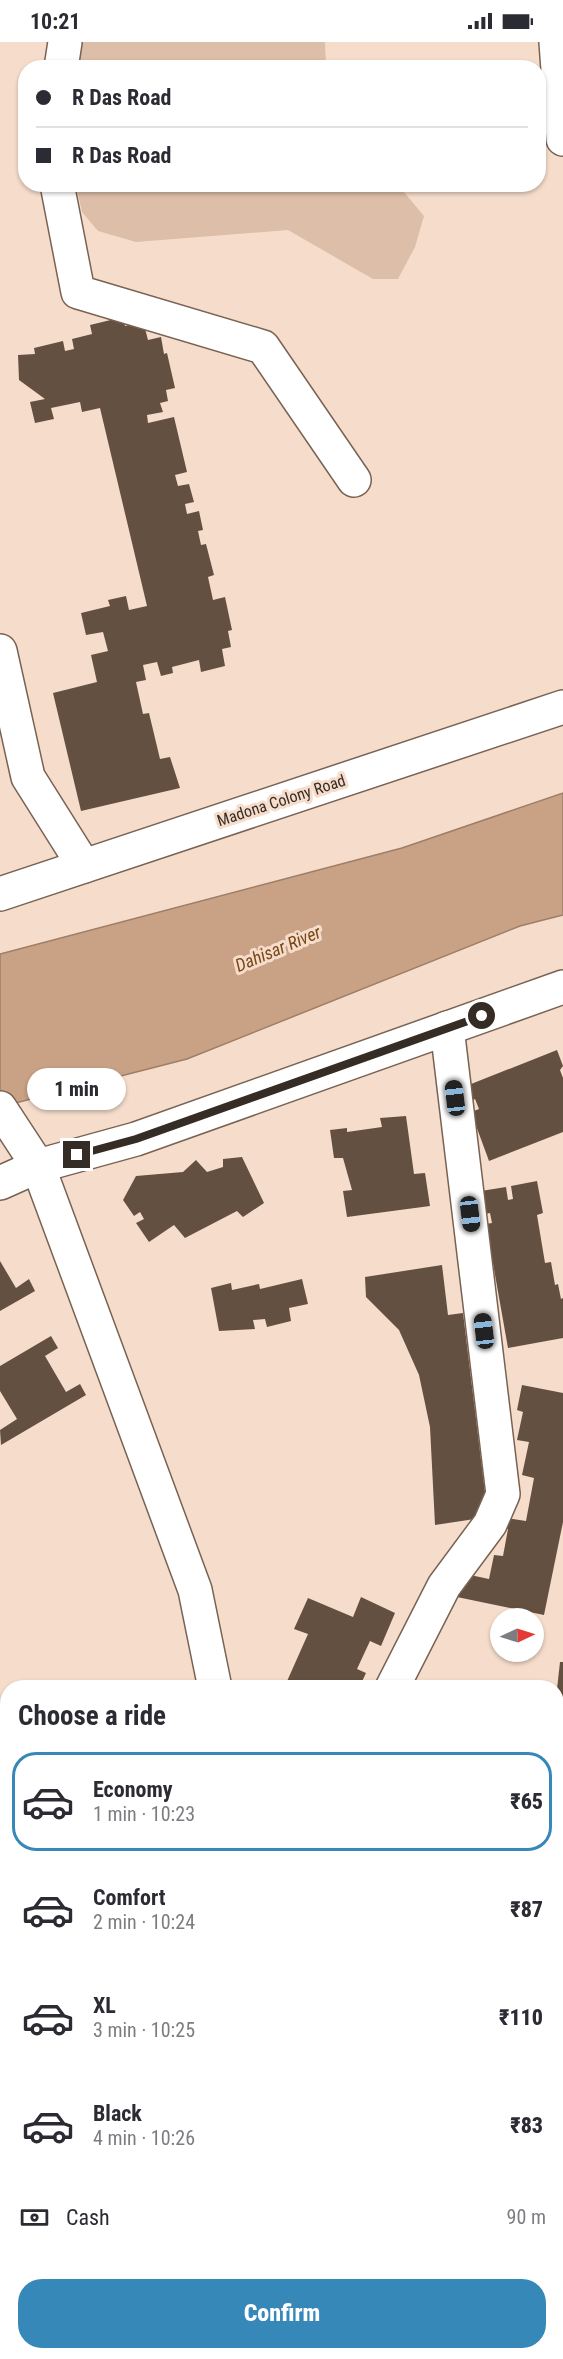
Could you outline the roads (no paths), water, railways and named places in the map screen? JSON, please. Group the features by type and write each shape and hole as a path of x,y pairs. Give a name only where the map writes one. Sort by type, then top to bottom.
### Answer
{"street":[{"path":"62,60 65,42"},
{"path":"556,42 562,139"},
{"path":"59,192 78,292 263,346 354,480"},
{"path":"0,651 28,777 84,866"},
{"name":"Madona Colony Road","path":"0,894 563,707"},
{"path":"0,1183 38,1166 136,1139 563,987"},
{"path":"396,1680 444,1586 490,1524 503,1494 447,1028"},
{"path":"7,1120 38,1166 195,1590 213,1680"}],"water":[{"name":"Dahisar River","path":"563,793 563,915 520,926 187,1059 0,1107 0,954 402,848"}]}
